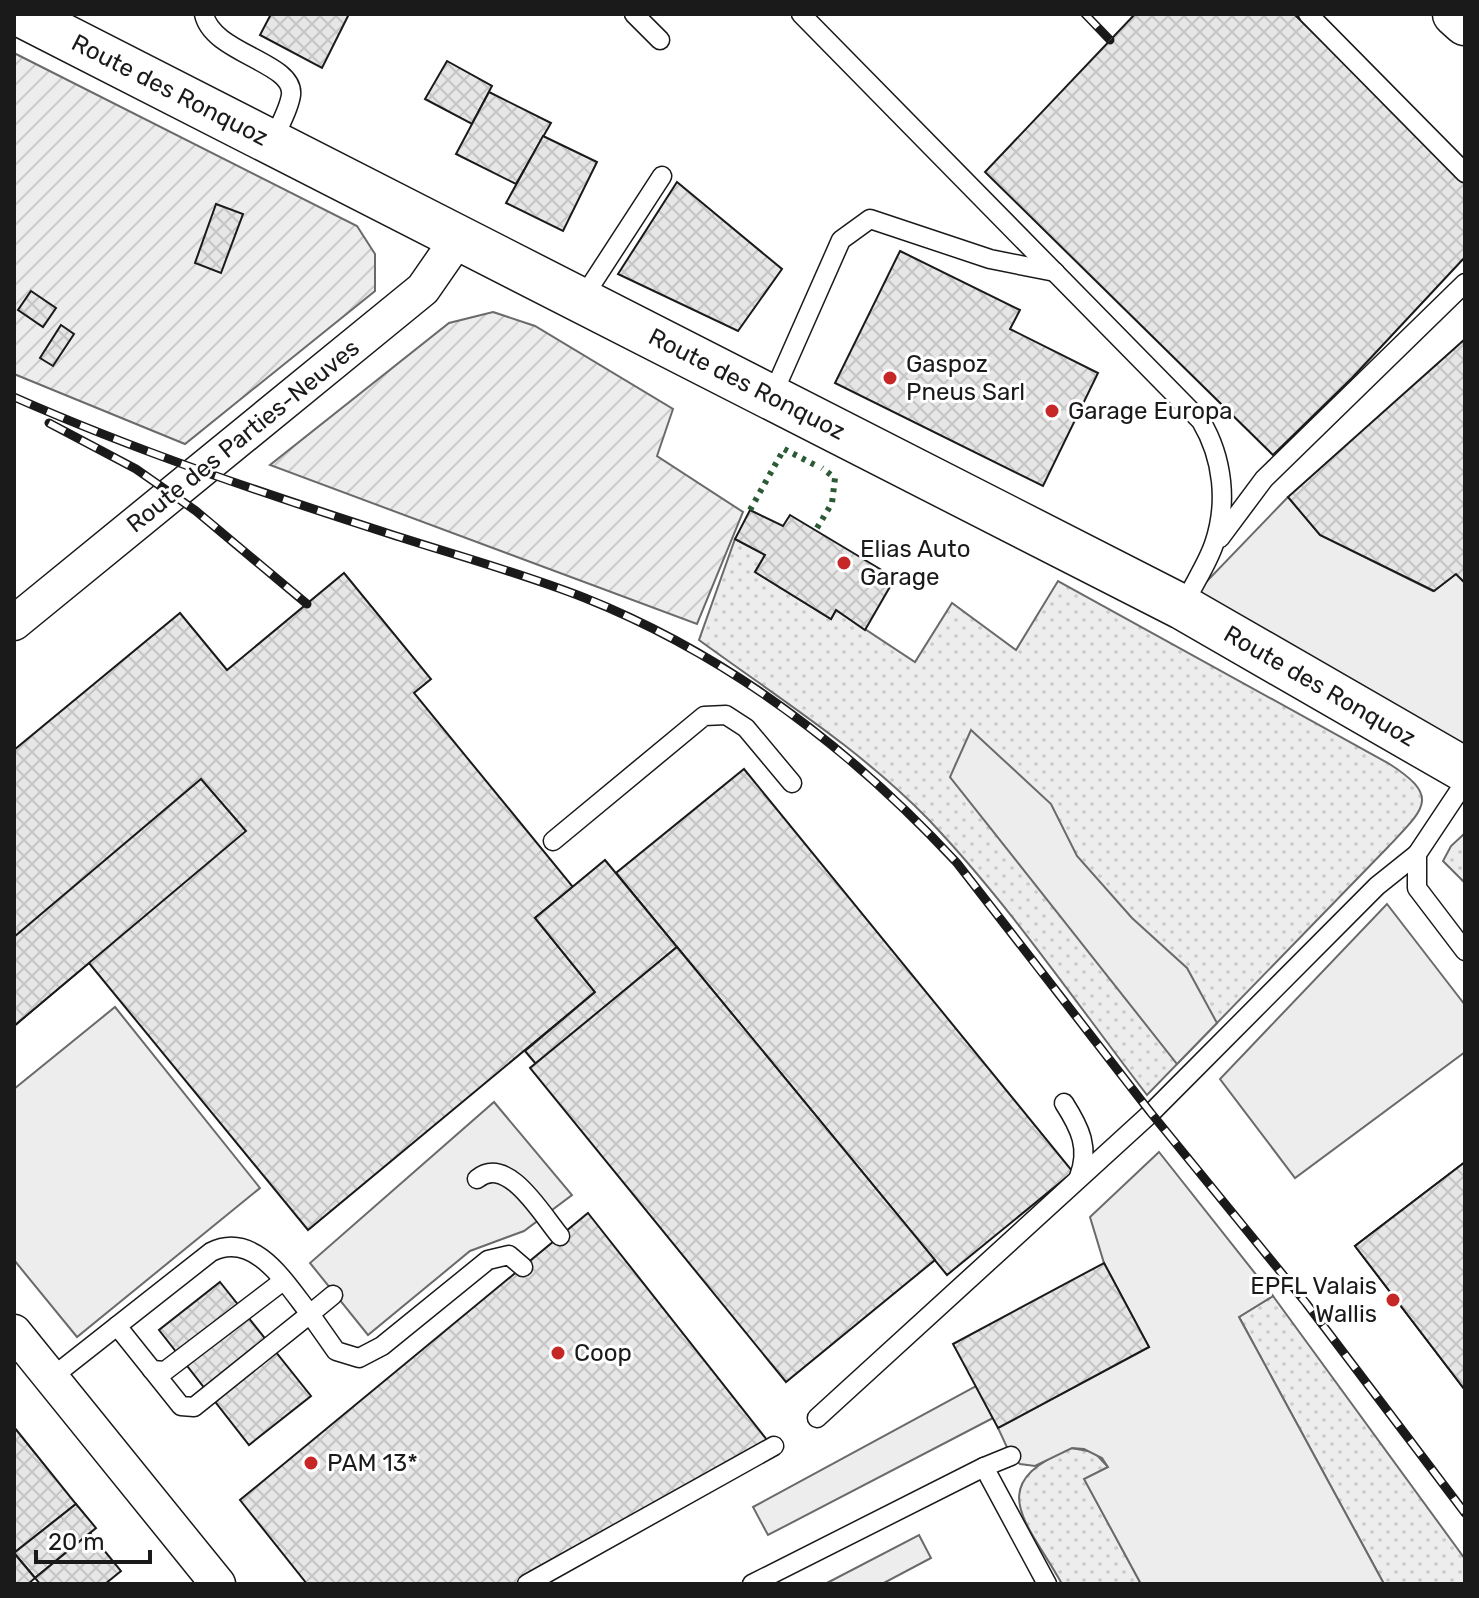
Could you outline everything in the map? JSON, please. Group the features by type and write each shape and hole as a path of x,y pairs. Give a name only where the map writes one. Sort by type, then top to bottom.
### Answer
{"main road":[{"name":"Route des Ronquoz","path":"20,14 1182,607 1465,770"},
{"path":"1455,14 1465,23"}],"street":[{"name":"Route des Parties-Neuves","path":"14,623 423,289 438,272 459,237"},
{"path":"14,1332 218,1584"}],"lane":[{"path":"204,14 217,39 273,68 289,84 291,95 272,142"},
{"path":"634,14 660,40"},
{"path":"801,14 1201,421 1221,469 1222,513 1214,546"},
{"path":"1308,14 1465,173"},
{"path":"582,299 662,176"},
{"path":"772,396 841,240 870,219 990,259 1055,272"},
{"path":"1182,607 1214,546 1264,479 1465,283"},
{"path":"553,841 704,716 726,715 746,728 792,783"},
{"path":"817,1418 1151,1113 1377,886 1417,854 1465,782"},
{"path":"1417,854 1417,888 1465,951"},
{"path":"1064,1103 1081,1130 1086,1159 1079,1177"},
{"path":"477,1179 496,1171 509,1176 560,1236"},
{"path":"51,1378 211,1252 226,1246 241,1245 251,1250 283,1281 336,1351 359,1358 382,1346 488,1260 509,1255 523,1267"},
{"path":"152,1370 165,1371 283,1281"},
{"path":"117,1326 181,1406 194,1407 333,1295"},
{"path":"527,1584 774,1446"},
{"path":"752,1584 1011,1456"},
{"path":"984,1467 1047,1584"}],"shaded area":[{"path":"14,53 357,226 375,254 375,291 185,444 14,374"},
{"path":"493,312 535,326 673,409 657,456 743,512 697,624 270,465 449,323"},
{"path":"1288,497 1320,535 1433,591 1456,574 1465,583 1465,773 1182,607"},
{"path":"735,539 765,555 755,572 831,619 836,610 915,662 952,603 1016,650 1058,581 1388,763 1415,784 1421,793 1419,811 1389,846 1147,1095 1014,919 928,819 846,747 699,640"},
{"path":"971,730 1051,804 1077,856 1132,918 1187,968 1217,1023 1177,1064 950,777"},
{"path":"1465,833 1465,883 1443,861 1451,846"},
{"path":"1387,904 1465,1005 1465,1052 1295,1178 1220,1079"},
{"path":"115,1007 260,1188 77,1337 14,1260 14,1089"},
{"path":"494,1102 572,1195 524,1231 470,1251 368,1335 310,1263"},
{"path":"1159,1152 1273,1296 1239,1317 1384,1584 1141,1584 1084,1479 1108,1467 1102,1458 1084,1449 1072,1448 1035,1466 1020,1464 1011,1456 998,1428 1149,1347 1104,1263 1090,1217"},
{"path":"1273,1296 1465,1559 1465,1584 1384,1584 1239,1317"},
{"path":"976,1386 993,1418 768,1535 753,1507"},
{"path":"1071,1448 1094,1452 1108,1467 1085,1480 1141,1584 1062,1584 1026,1523 1020,1506 1020,1491 1027,1476 1044,1462"},
{"path":"919,1535 931,1558 882,1584 825,1584"}],"building":[{"path":"271,14 349,14 322,68 260,35"},
{"path":"1135,14 1294,14 1465,179 1465,257 1352,378 1273,455 985,172"},
{"path":"447,61 492,86 472,124 425,99"},
{"path":"489,92 551,123 516,184 456,154"},
{"path":"543,136 597,162 563,231 506,203"},
{"path":"677,182 782,269 738,331 618,274"},
{"path":"216,204 243,214 221,273 195,263"},
{"path":"900,251 1020,310 1010,329 1098,373 1043,486 835,383"},
{"path":"31,291 56,308 43,327 18,310"},
{"path":"61,325 74,334 53,366 40,358"},
{"path":"1465,339 1465,583 1456,574 1434,591 1320,535 1288,497"},
{"path":"750,510 783,526 790,515 895,578 865,630 836,610 831,619 755,572 765,555 735,539"},
{"path":"344,573 431,679 414,693 573,887 535,918 595,992 308,1230 89,963 14,1026 14,750 180,613 227,670"},
{"path":"744,769 1073,1172 947,1275 616,873"},
{"path":"201,779 246,831 14,1026 14,937"},
{"path":"605,860 677,947 536,1064 525,1051 595,992 535,918"},
{"path":"677,947 935,1260 786,1382 530,1068"},
{"path":"1465,1162 1465,1254 1448,1266 1465,1288 1465,1390 1355,1246"},
{"path":"1465,1162 1465,1390 1355,1246"},
{"name":"Coop","path":"588,1213 767,1440 528,1584 307,1584 240,1500"},
{"path":"1104,1263 1149,1347 998,1428 953,1344"},
{"path":"220,1282 311,1396 249,1445 159,1330"},
{"path":"14,1427 76,1504 14,1553"},
{"path":"76,1504 96,1528 35,1578 14,1553"},
{"path":"90,1533 121,1571 105,1584 40,1584 35,1578"},
{"path":"14,1553 35,1578 28,1584 14,1584"}],"railway":[{"path":"1085,14 1110,40"},
{"path":"14,397 200,470 585,598 689,648 786,710 875,782 957,863 1151,1113 1306,1303 1465,1513"},
{"path":"49,423 136,469 196,511 307,604"}],"hedge":[{"path":"750,510 784,449 815,465"},
{"path":"817,528 832,503 835,478 822,468"}],"place":[{"name":"Gaspoz Pneus Sarl","path":"890,378"},
{"name":"Garage Europa","path":"1052,411"},
{"name":"Elias Auto Garage","path":"844,563"},
{"name":"EPFL Valais Wallis","path":"1393,1300"},
{"name":"Coop","path":"558,1353"},
{"name":"PAM 13*","path":"311,1463"}]}
